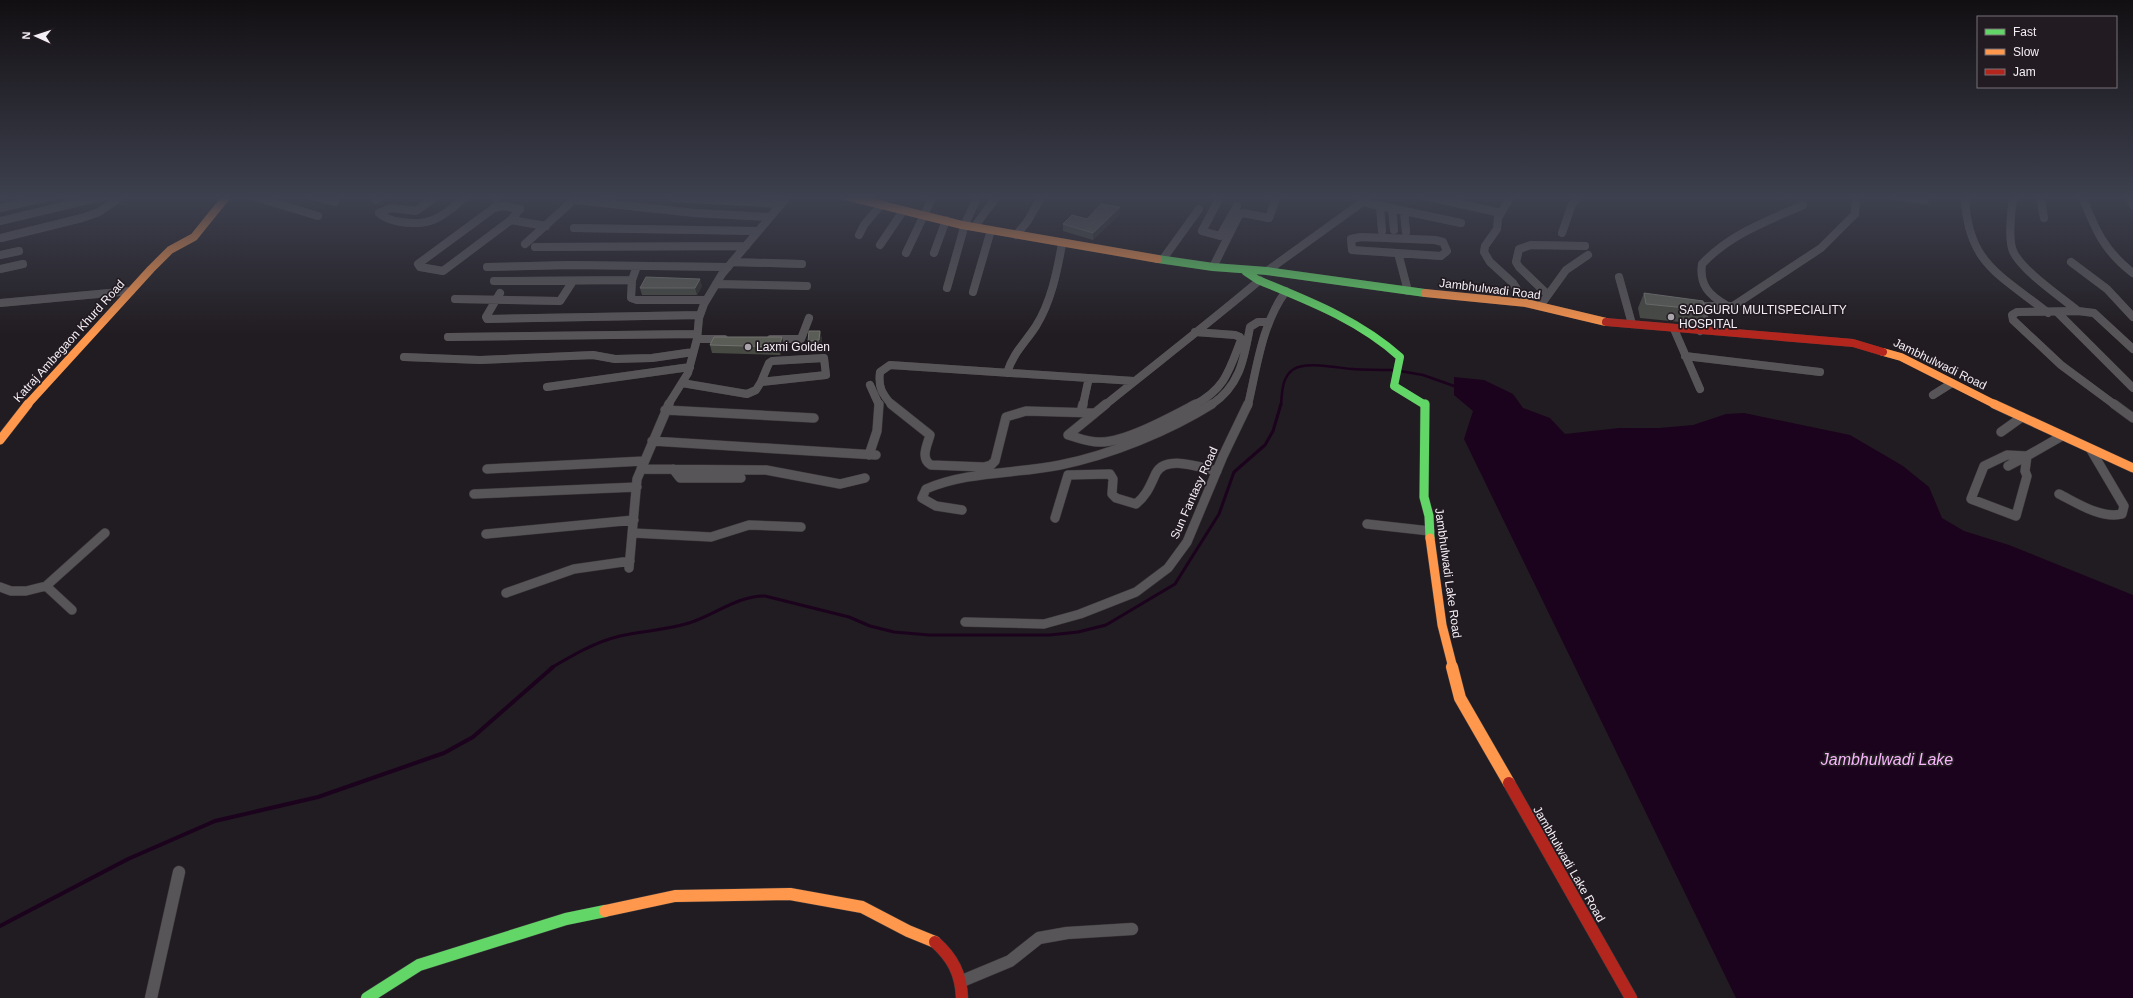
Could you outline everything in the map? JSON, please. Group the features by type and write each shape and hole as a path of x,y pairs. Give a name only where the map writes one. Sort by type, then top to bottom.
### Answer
{"street":[{"name":"Katraj Ambegaon Khurd Road","path":"0,440 22,410 170,250 184,243"},
{"path":"447,243 418,264 420,267 443,271 481,243"},
{"path":"506,593 574,569 630,564 636,488 642,465 665,410 690,367 697,337 700,314 706,300 730,264 749,243"},
{"path":"880,246 882,243"},
{"path":"906,253 911,243"},
{"path":"934,253 938,243"},
{"path":"947,288 960,243"},
{"path":"973,292 987,243"},
{"name":"Jambhulwadi Road","path":"1055,243 1213,267 1267,271 1408,291 1526,303 1595,320 1674,329 1853,343 1877,348 1901,356 2022,417 2133,468"},
{"path":"1163,259 1175,243"},
{"path":"1213,267 1222,243"},
{"path":"1267,271 1305,243"},
{"path":"1351,243 1352,250 1354,251 1441,256 1447,251 1443,243"},
{"path":"1487,243 1484,246 1484,252 1490,262 1513,283 1526,303"},
{"path":"1727,243 1702,264 1701,278 1704,288 1714,298 1728,306"},
{"path":"1700,331 1707,325 1700,306 1733,306 1828,243"},
{"path":"1974,243 1981,257 2048,313"},
{"path":"2012,243 2012,250 2024,266 2078,311"},
{"path":"2101,243 2114,258 2133,273"},
{"path":"1007,373 1013,352 1033,330 1040,318 1056,277 1062,244"},
{"path":"1547,294 1516,262 1519,249 1531,245 1585,246"},
{"path":"535,247 746,246"},
{"path":"0,255 19,250"},
{"path":"1398,253 1408,291"},
{"path":"1540,306 1554,283 1578,259 1588,255"},
{"path":"2071,262 2107,289 2133,317"},
{"path":"0,269 23,264"},
{"path":"487,267 570,265 637,266 802,264"},
{"path":"637,266 632,280 631,298 637,300 706,300"},
{"name":"Jambhulwadi Lake Road","path":"1245,270 1248,275 1286,291 1357,325 1391,346 1400,357 1394,386 1425,404 1424,497 1430,531 1442,625 1460,698 1630,998"},
{"path":"1618,277 1632,324"},
{"path":"494,281 632,280"},
{"path":"1195,332 1235,335 1240,337 1241,340 1230,369 1216,391 1184,411 1108,442 1085,441 1068,435 1195,332 1213,320 1260,280"},
{"path":"455,299 498,297 560,301 573,281"},
{"path":"716,284 807,286"},
{"name":"Sun Fantasy Road","path":"965,622 1044,624 1080,614 1136,592 1168,568 1187,542 1217,471 1247,407 1268,322 1276,304 1286,291"},
{"path":"0,303 131,292"},
{"path":"498,297 486,317 487,319 700,314"},
{"path":"2133,349 2094,313 2078,311 2013,313 2012,317 2062,365 2133,418"},
{"path":"2057,312 2133,388"},
{"path":"761,339 801,339 809,318"},
{"path":"962,510 944,509 931,506 922,498 926,489 944,481 1060,465 1098,455 1158,432 1192,415 1224,397 1229,392 1240,372 1250,327 1258,322 1268,322"},
{"path":"1674,329 1700,389"},
{"path":"448,337 697,337 729,339"},
{"path":"404,357 480,360 593,355 615,359 652,358 694,352"},
{"path":"1686,356 1820,372"},
{"path":"682,383 704,388 747,394 754,393 761,382 768,363 772,361 824,358 826,375 761,382"},
{"path":"1095,414 1080,412 1019,411 1006,417 995,461 991,465 984,467 931,465 926,462 924,457 930,435 928,431 913,423 898,410 880,390 880,372 890,365 896,365 1134,381"},
{"path":"546,388 690,367"},
{"path":"1080,412 1088,382"},
{"path":"1933,395 1952,383"},
{"path":"652,441 872,455 877,431 879,402 870,385"},
{"path":"665,410 751,416 814,418"},
{"path":"2001,432 2022,417"},
{"path":"2008,466 2062,436"},
{"path":"2059,494 2099,512 2112,516 2122,514 2124,506 2091,450"},
{"path":"2007,455 2027,456 2025,471 2027,476 2016,516 1971,499 1984,466 2007,455"},
{"path":"1055,518 1068,475 1110,474 1112,476 1112,494 1116,498 1136,504 1146,497 1160,467 1166,463 1217,471"},
{"path":"487,469 642,465 673,469 766,470 840,484 865,478"},
{"path":"673,469 680,478 741,478"},
{"path":"474,494 636,488"},
{"path":"486,534 634,520"},
{"path":"1367,524 1430,531"},
{"path":"633,533 711,537 749,525 801,527"},
{"path":"0,587 11,591 46,586 105,533"},
{"path":"46,586 72,610"},
{"path":"151,998 180,872"},
{"path":"367,998 419,965 566,919 675,896 790,894 862,908 908,931 936,942 953,959 962,981 962,998"},
{"path":"962,981 1010,960 1039,938 1067,933 1132,929"}],"water":[{"name":"Jambhulwadi Lake","path":"1454,377 1484,380 1513,394 1523,408 1550,418 1565,434 1619,428 1659,428 1693,425 1726,414 1744,413 1850,435 1903,466 1929,487 1942,518 1964,531 2009,545 2133,595 2133,998 1736,998 1464,439 1473,411 1454,395"}],"building":[{"path":"646,277 700,279 695,288 640,288"},
{"path":"1644,293 1703,301 1706,310 1646,304"},
{"path":"809,331 820,331 819,340 808,341"},
{"path":"714,337 782,337 779,347 710,345"}],"waterway":[{"path":"1281,405 1282,390 1285,380 1290,372 1299,367 1314,365 1357,369 1395,370"},
{"path":"1400,371 1423,375 1454,386"},
{"path":"551,668 584,649 602,642 628,634 689,623 699,620 735,602 765,596 849,617 870,626 894,632 929,635 1050,635 1078,632 1106,625 1175,584 1219,514 1234,472 1265,445 1273,431 1281,404"},
{"path":"0,926 128,859 215,821 318,797 444,753 473,737 553,667"}],"traffic: fast":[{"path":"1158,259 1213,267 1267,271 1425,293"},
{"path":"1246,272 1258,280 1314,303 1351,321 1369,331 1400,357 1394,386 1425,404 1424,497 1429,516 1430,538"},
{"path":"367,998 419,965 566,919 605,911"}],"traffic: slow":[{"path":"0,440 22,410 151,269 170,250 184,243"},
{"path":"1054,243 1158,259"},
{"path":"1425,293 1526,303 1606,322"},
{"path":"1883,352 1901,357 1986,400 2133,468"},
{"path":"1430,538 1442,625 1460,698 1509,783"},
{"path":"605,911 675,896 790,894 862,907 908,931 935,942"}],"traffic: jam":[{"path":"1606,322 1853,343 1883,352"},
{"path":"1509,783 1631,998"},
{"path":"935,942 948,954 956,967 961,981 962,998"}],"place":[{"name":"SADGURU MULTISPECIALITY HOSPITAL","path":"1671,317"},
{"name":"Laxmi Golden","path":"748,347"}]}
